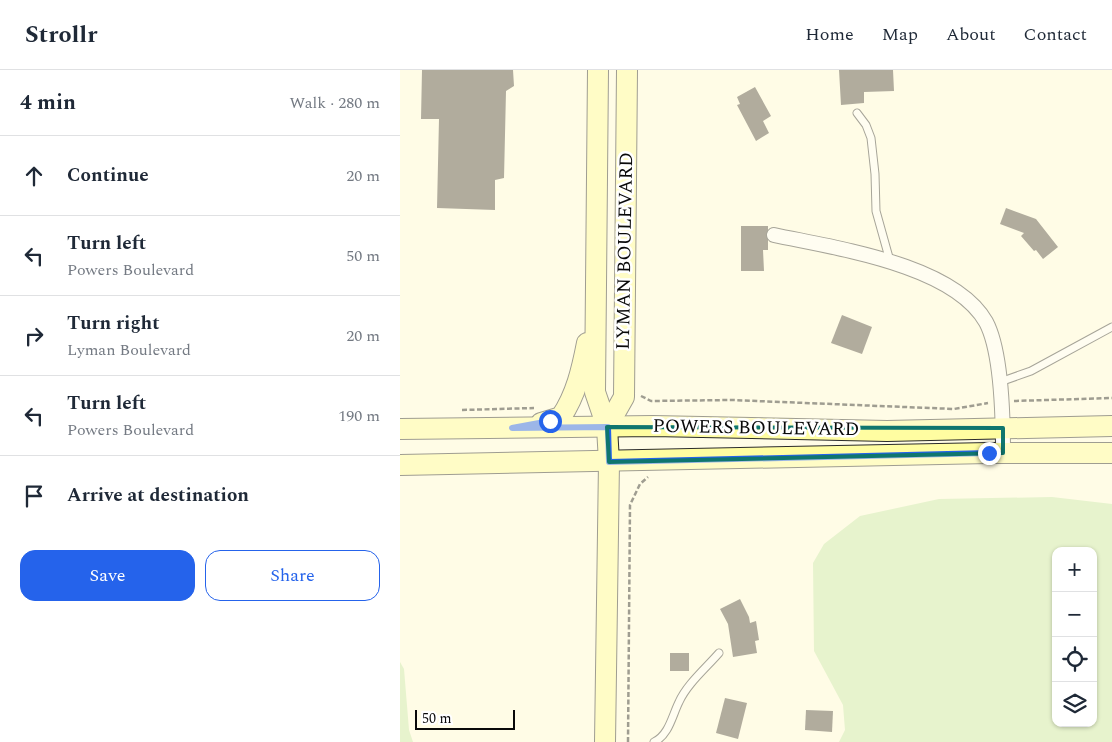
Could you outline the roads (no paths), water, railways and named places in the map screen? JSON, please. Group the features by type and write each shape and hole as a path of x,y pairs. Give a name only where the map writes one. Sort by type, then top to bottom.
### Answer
{"main road":[{"name":"LYMAN BOULEVARD","path":"598,70 594,392 608,427 605,742"},
{"name":"LYMAN BOULEVARD","path":"608,427 624,397 627,70"},
{"path":"512,428 562,417 570,405 587,344 595,299"},
{"name":"POWERS BOULEVARD","path":"400,429 653,426 887,431 1112,426"},
{"name":"POWERS BOULEVARD","path":"400,465 1003,453 1112,453"}],"street":[{"path":"774,235 890,261 931,278 954,291 973,305 986,322 993,340 1000,382 1003,453"}],"lane":[{"path":"857,113 866,125 872,138 876,174 876,212 890,261"},
{"path":"1000,382 1031,371 1112,327"},
{"path":"654,742 663,736 687,689 719,654"}]}
